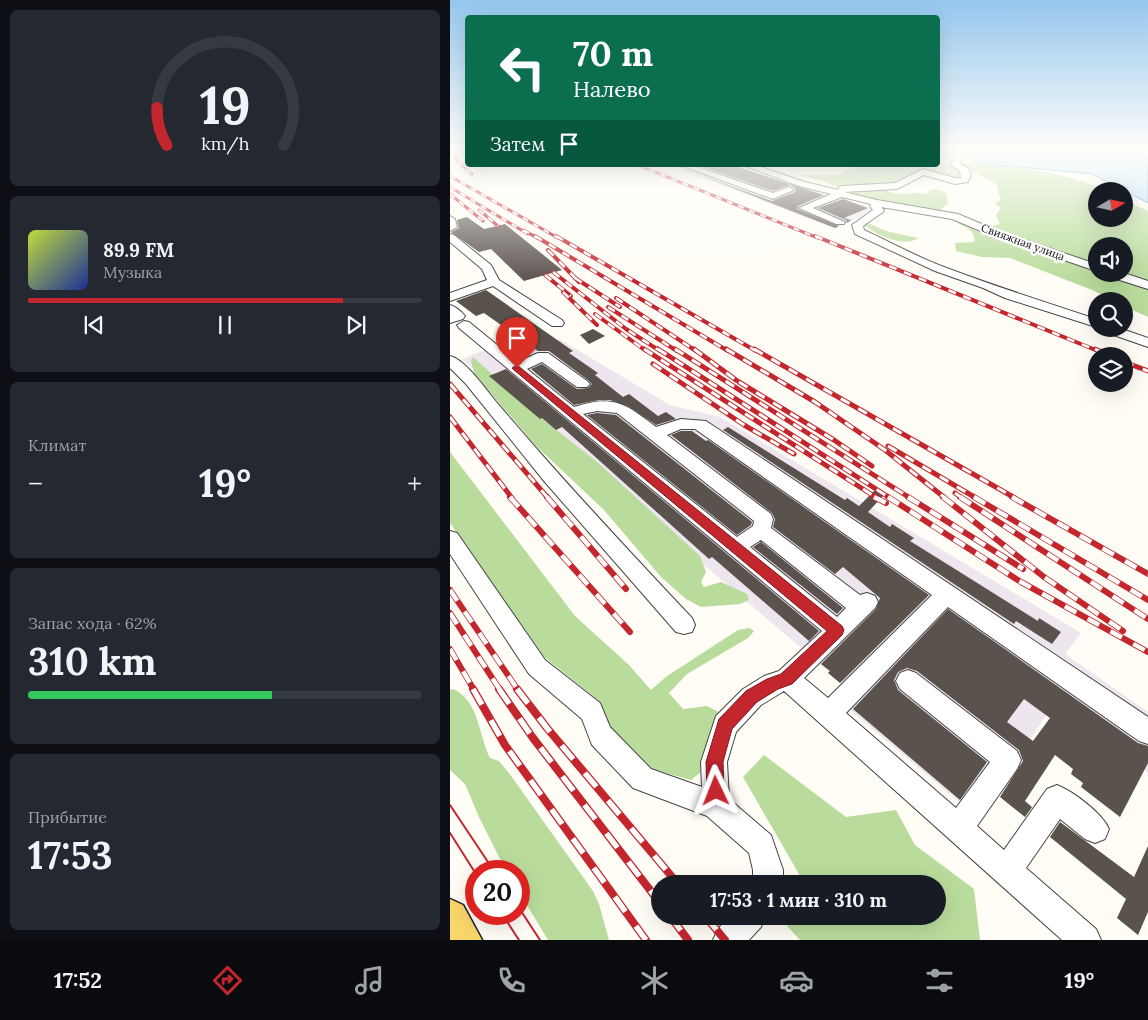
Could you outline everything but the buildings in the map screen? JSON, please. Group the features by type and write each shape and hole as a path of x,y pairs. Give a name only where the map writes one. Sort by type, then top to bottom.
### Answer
{"main road":[{"path":"450,918 463,940"}],"street":[{"path":"767,194 787,202"},
{"path":"773,196 778,194"},
{"path":"840,222 801,208 841,194"},
{"name":"Свияжная улица","path":"841,194 876,204 954,216 992,232 1088,265"},
{"path":"850,217 876,204 879,210 856,225 859,232 881,240 912,258 938,269 1088,321"},
{"path":"821,215 843,206"},
{"path":"450,219 452,227 450,228"},
{"path":"450,237 487,267 494,282 556,323"},
{"path":"1133,280 1148,285"},
{"path":"450,297 494,282"},
{"path":"450,309 458,316 457,322 517,368 837,630"},
{"path":"1130,337 1148,344"},
{"path":"517,368 543,356 582,384"},
{"path":"450,360 471,381 550,477 684,625"},
{"path":"572,413 587,406 597,405 622,410 764,519 760,530 736,547"},
{"path":"655,435 675,425 687,423 700,425 1148,732"},
{"path":"716,806 714,762 725,725 752,697 772,684 787,679 864,605 760,530"},
{"path":"450,538 537,667 592,711 601,736 642,779 716,806 761,845 768,875"},
{"path":"829,714 946,594"},
{"path":"787,679 1085,940"},
{"path":"908,681 1008,760 958,828"},
{"path":"1007,871 1057,799 1095,829"},
{"path":"729,940 742,925"}],"shaded area":[{"path":"743,194 822,194 838,199 843,198 876,210 835,229"},
{"path":"559,339 670,405 720,417 1081,633 1065,654 1148,712 1148,773 1052,706 978,818 845,706 854,693 462,359 505,342 522,354"}],"green space":[{"path":"855,194 946,194 948,204 940,210 929,210 861,197"},
{"path":"999,194 1088,194 1088,228 1132,228 1133,204 1148,211 1148,284 1133,278 1133,237 1088,237 1088,264 983,228 1000,224 996,215 1001,208 995,203 1001,200"},
{"path":"961,222 1088,266 1088,282 1133,282 1148,287 1148,317 1133,310 1133,292 1096,292 1010,258 982,257 956,251 955,243 974,242 972,232 957,223"},
{"path":"868,223 886,231 918,238 905,242 890,239 864,225"},
{"path":"473,357 545,421 596,461 700,556 706,572 701,582 704,587 721,582 747,594 749,600 740,604 701,607 686,599 661,577 604,510 535,445 474,373 471,361"},
{"path":"450,452 575,616 629,665 651,690 667,676 738,630 749,628 754,631 748,638 687,674 669,693 683,709 707,706 719,712 701,772 691,780 648,768 613,733 593,696 543,656 450,523"},
{"path":"453,689 462,694 468,701 477,719 490,758 499,761 509,773 593,891 599,904 609,940 548,940 530,910 530,860 500,860 465,784 450,770 450,690"},
{"path":"764,755 846,817 896,810 915,845 974,889 980,940 800,940 787,925 946,925 946,875 800,875 743,777"}],"water":[{"path":"1133,194 1148,194 1148,203 1133,195"}],"tram line":[{"path":"450,805 487,860"},
{"path":"450,833 467,860"},
{"path":"509,925 519,940"},
{"path":"530,925 540,940"}],"railway":[{"path":"450,194 483,221"},
{"path":"461,194 528,234"},
{"path":"481,194 558,238"},
{"path":"709,194 818,238"},
{"path":"479,210 498,226"},
{"path":"524,230 537,238"},
{"path":"535,236 728,351"},
{"path":"556,236 756,351"},
{"path":"815,236 1088,347"},
{"path":"548,250 575,278"},
{"path":"553,272 626,329 660,351"},
{"path":"545,275 571,296"},
{"path":"575,278 620,307"},
{"path":"575,278 579,282"},
{"path":"563,292 597,325"},
{"path":"616,298 696,351"},
{"path":"608,307 677,351"},
{"path":"595,314 646,351"},
{"path":"644,349 877,498"},
{"path":"658,349 890,498"},
{"path":"675,349 910,498"},
{"path":"694,349 736,380"},
{"path":"726,349 815,402 885,450 945,498"},
{"path":"754,349 1015,498"},
{"path":"653,364 744,425 794,454"},
{"path":"1133,365 1148,371"},
{"path":"739,382 834,440 872,466"},
{"path":"450,384 548,498"},
{"path":"450,417 512,498"},
{"path":"888,446 976,498"},
{"path":"955,493 962,498"},
{"path":"510,497 630,632"},
{"path":"547,497 626,589"},
{"path":"874,497 886,503"},
{"path":"888,497 1021,582 1148,652"},
{"path":"908,497 1023,569"},
{"path":"943,497 1044,577 1123,631"},
{"path":"960,497 1148,619"},
{"path":"974,497 1148,600"},
{"path":"1012,497 1148,574"},
{"path":"450,590 518,690"},
{"path":"450,613 500,690"},
{"path":"450,649 474,690"},
{"path":"473,689 505,745 646,940"},
{"path":"499,689 533,738 651,891"},
{"path":"517,689 547,728 670,875"},
{"path":"677,925 688,940"},
{"path":"712,925 725,940"}],"route":[{"path":"517,368 837,630 787,679 772,684 752,697 725,725 714,762 716,791"}]}
